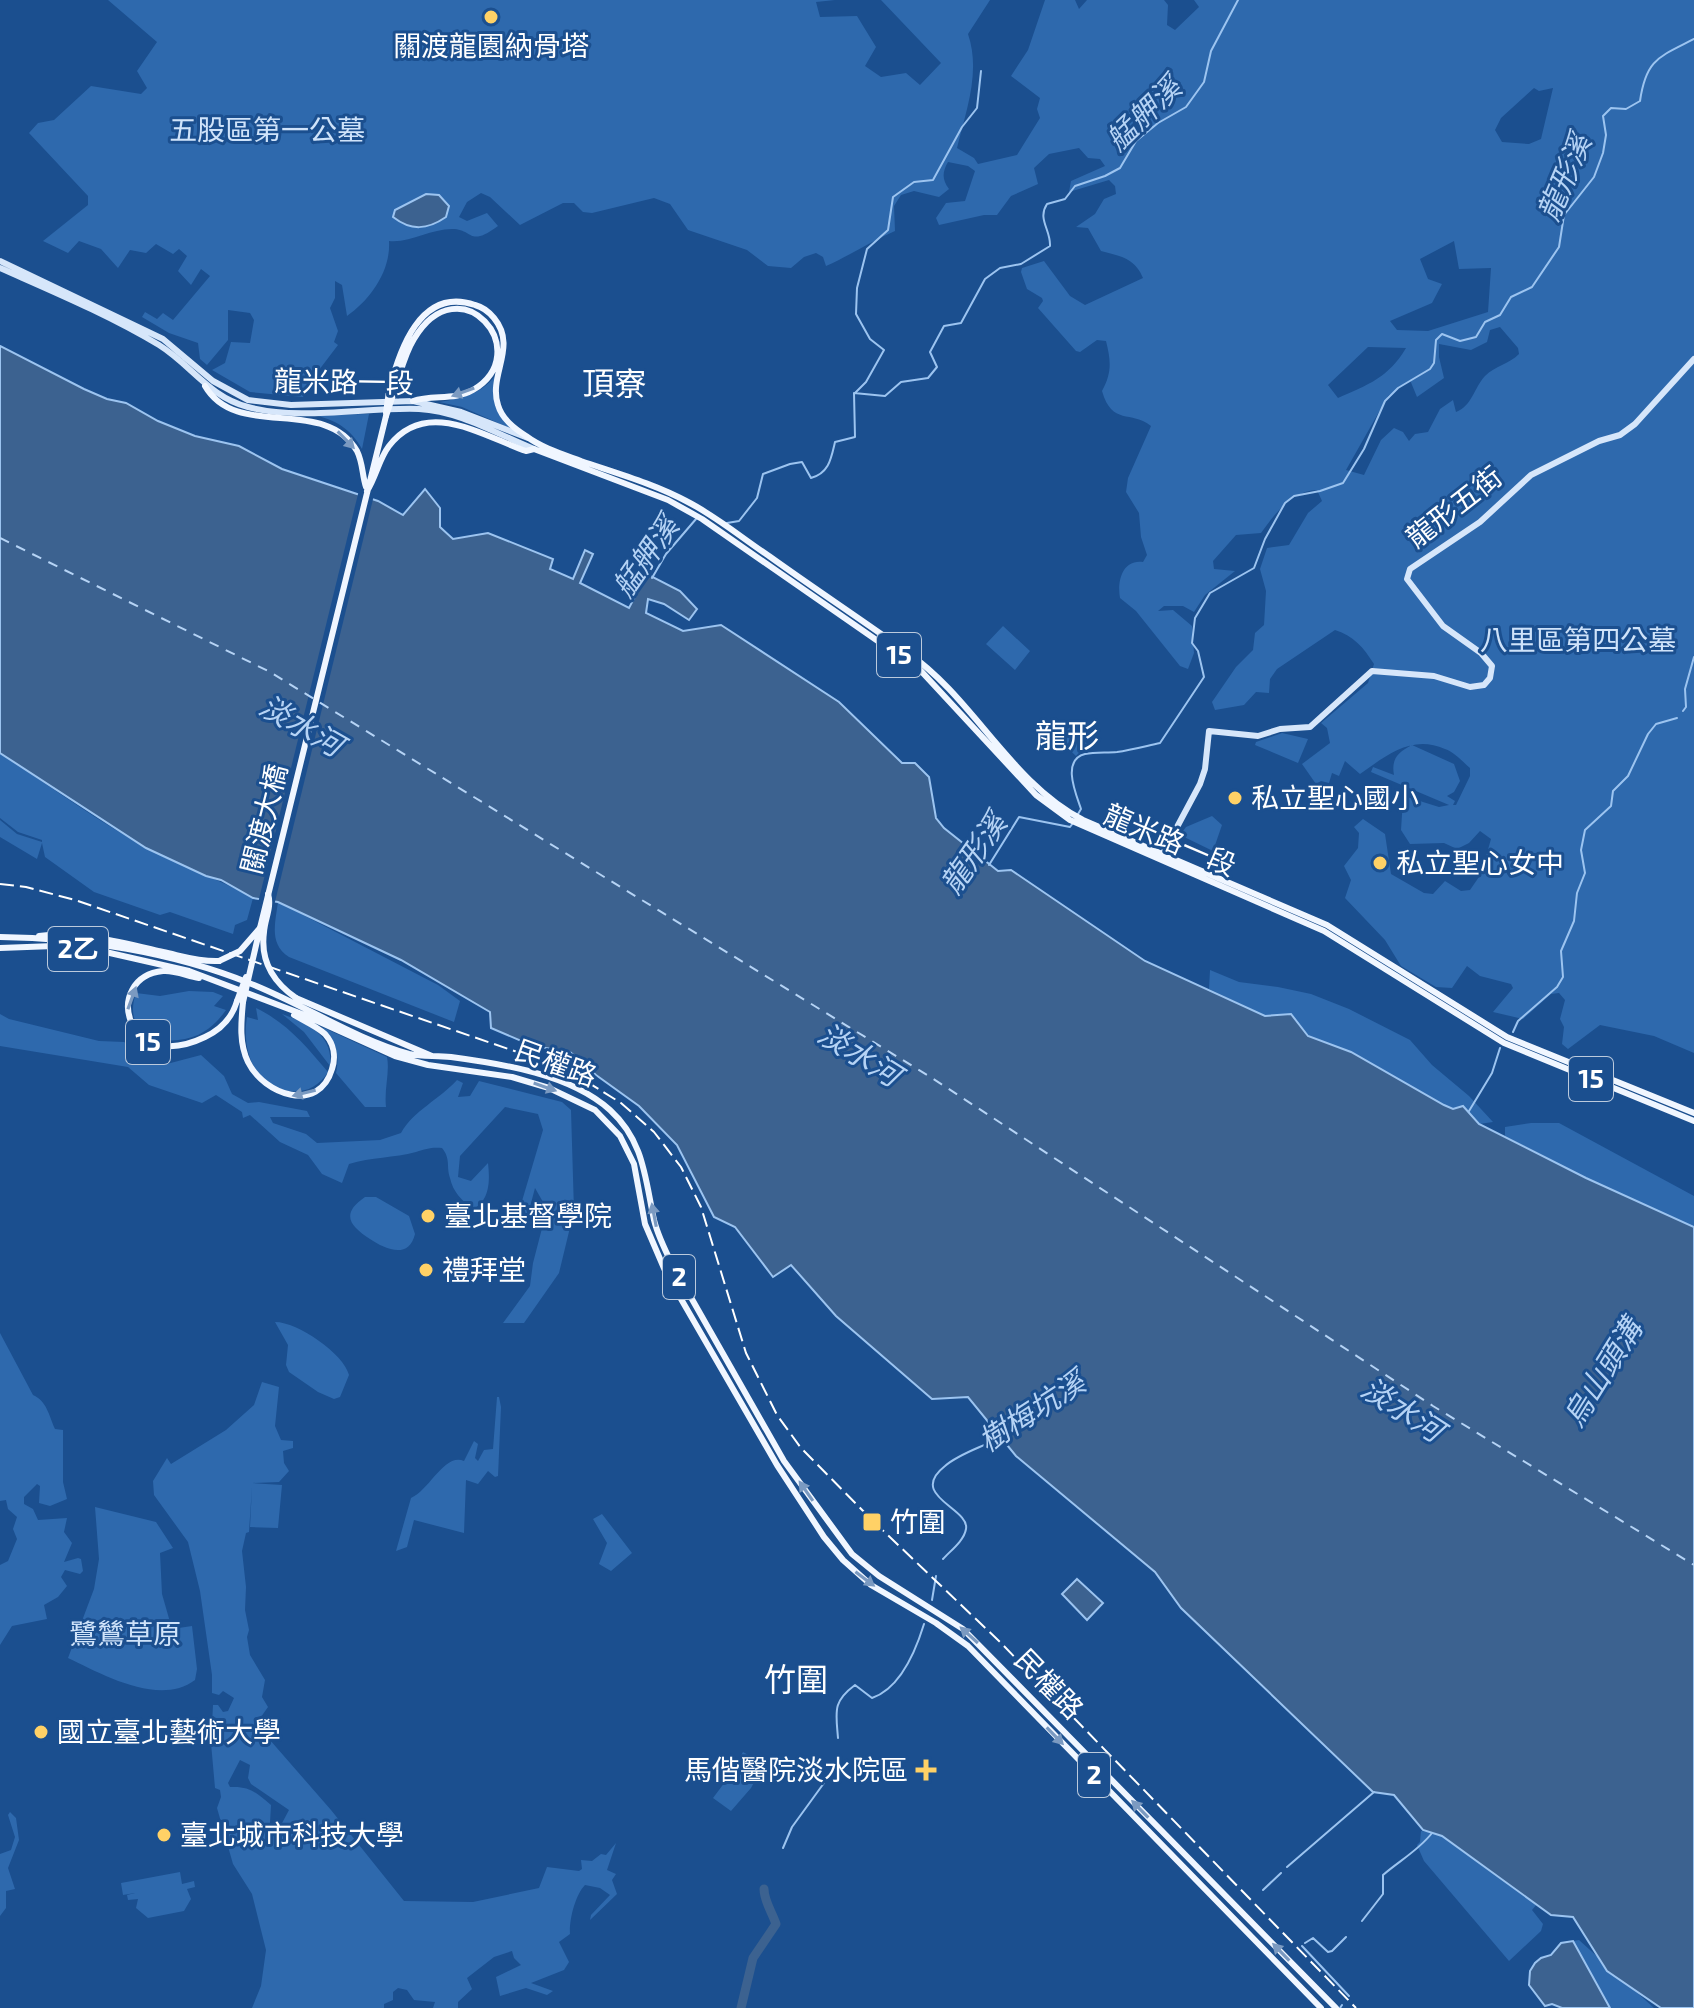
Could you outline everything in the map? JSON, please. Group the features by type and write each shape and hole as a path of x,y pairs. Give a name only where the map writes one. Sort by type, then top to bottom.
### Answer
{"main road":[{"name":"龍米路一段","path":"0,261 163,339 213,381 248,400 291,405 413,401 461,412 559,453 677,496 921,671 1036,795 1072,818 1351,938 1493,1029 1681,1111"},
{"name":"龍米路一段","path":"0,268 87,307 162,347 205,386 234,402 269,411 435,411 460,418 701,515 741,537 925,666 946,685 1059,810"},
{"name":"15","path":"392,392 404,344 417,321 446,303 475,305 485,309 497,322 505,342 495,394 498,408 508,422 529,439"},
{"path":"392,392 414,339 432,318 452,309 463,309 481,316 492,330 497,347 496,358 487,377 473,390 459,396 413,401"},
{"name":"龍形五街","path":"1160,857 1200,784 1205,769 1209,731 1258,736 1280,729 1310,727 1372,671 1434,676 1470,687 1484,685 1490,678 1492,666 1481,653 1443,626 1407,579 1410,569 1480,522 1531,475 1599,441 1620,435 1694,359"},
{"path":"205,386 210,395 245,413 297,418 333,428 347,439 361,461 367,491"},
{"name":"關渡大橋","path":"284,1009 324,1034 334,1052 331,1074 325,1083 307,1095 283,1095 257,1076 248,1063 241,1034 240,1002 392,392"},
{"name":"關渡大橋","path":"367,491 390,444 411,427 430,421 456,423 526,451 534,449"},
{"path":"268,894 271,903 263,933 263,951 276,982 296,998 432,1056"},
{"path":"27,938 56,934 122,942 209,962 229,958 240,951 260,928"},
{"name":"民權路","path":"0,937 27,938 216,971 393,1048 419,1056 477,1060 539,1075 598,1101 629,1131 643,1160 658,1235 672,1264 784,1461 852,1554 879,1576 954,1622 979,1643 1336,2008"},
{"name":"民權路","path":"0,948 54,946 147,957 245,991 395,1056 428,1065 512,1077 549,1088 595,1110 620,1136 634,1164 645,1224 666,1273 804,1508 850,1568 871,1585 968,1646 1321,2008"},
{"name":"關渡大橋","path":"210,979 174,971 149,975 132,992 127,1005 128,1019 136,1033 149,1042 163,1046 194,1042 212,1034 227,1021 240,1002"},
{"name":"15","path":"1681,1111 1694,1113"},
{"name":"15","path":"1681,1111 1694,1121"}],"green space":[{"path":"108,0 835,0 816,2 820,17 857,16 876,47 865,66 881,77 906,73 920,85 941,63 881,0 990,0 968,34 973,77 957,148 978,164 1017,155 1040,118 1037,109 1040,98 1011,76 1028,50 1045,0 1075,0 1079,9 1087,0 1164,0 1168,5 1167,25 1175,30 1199,7 1194,0 1694,0 1694,1053 1654,1036 1600,1025 1568,1049 1562,1044 1564,1027 1560,1019 1565,1000 1559,993 1551,994 1523,1019 1493,1012 1513,988 1511,984 1480,976 1467,966 1452,988 1436,987 1401,966 1385,940 1345,898 1351,880 1344,866 1358,848 1359,833 1354,827 1363,819 1385,834 1391,874 1424,893 1433,894 1445,881 1461,891 1470,890 1481,874 1491,839 1480,831 1469,843 1457,849 1444,843 1410,844 1401,830 1403,799 1407,797 1439,807 1449,805 1371,772 1373,767 1394,775 1397,757 1411,745 1389,754 1360,774 1345,761 1339,776 1332,773 1329,783 1321,781 1316,784 1302,764 1330,743 1327,728 1321,723 1368,683 1374,664 1353,639 1335,630 1277,669 1270,679 1269,693 1256,692 1244,705 1215,710 1212,702 1236,667 1253,650 1255,633 1264,625 1266,591 1260,569 1267,548 1289,545 1308,513 1322,501 1317,490 1292,499 1261,533 1236,535 1213,561 1214,569 1235,571 1205,595 1194,612 1183,606 1164,606 1158,611 1173,610 1192,626 1194,653 1188,669 1180,666 1136,611 1120,598 1122,573 1130,564 1143,562 1147,555 1141,537 1139,513 1126,492 1128,478 1151,426 1117,413 1106,402 1102,391 1110,367 1106,341 1097,340 1080,352 1076,351 1038,308 1042,298 1027,289 1021,272 1022,268 1044,261 1070,296 1085,305 1143,278 1131,262 1101,251 1088,228 1076,227 1095,214 1104,199 1116,194 1115,186 1109,180 1069,192 1071,181 1105,166 1100,159 1088,158 1079,148 1049,154 1034,168 1038,184 1011,196 997,215 939,225 936,218 946,203 965,201 975,171 968,166 948,162 944,176 949,189 939,197 914,191 901,195 894,206 895,231 826,266 823,257 816,253 804,257 791,268 768,266 747,250 688,230 670,204 654,198 592,213 583,212 574,203 563,203 520,225 490,197 481,193 467,202 459,217 467,221 487,213 498,226 476,237 452,229 389,241 383,274 364,302 347,316 342,285 335,281 335,298 330,308 338,331 334,342 338,345 303,397 250,392 212,370 225,363 231,342 250,343 254,320 250,313 228,310 228,340 207,365 200,359 198,343 169,333 142,317 145,312 157,319 163,313 173,320 210,276 201,269 191,285 178,271 187,256 179,249 173,254 156,244 146,253 130,250 118,268 101,249 79,241 68,253 43,241 88,205 88,196 29,133 38,123 54,120 91,86 141,94 147,88 137,71 157,42","holes":["1534,88 1539,91 1553,88 1541,139 1529,144 1502,142 1495,130 1501,118","1454,241 1459,269 1491,268 1488,312 1428,331 1397,330 1390,321 1432,303 1442,284 1428,279 1420,259","1500,327 1518,348 1519,354 1485,376 1461,409 1456,412 1453,400 1440,409 1428,432 1415,434 1409,441 1403,432 1394,428 1381,440 1364,475 1346,470 1388,396 1410,380 1417,397 1444,378 1439,344 1471,350 1487,342 1490,330","1368,347 1406,348 1385,373 1359,389 1338,398 1328,385","1413,745 1448,750 1470,768 1470,776 1456,805 1447,796 1454,792 1460,781 1454,764"]},
{"path":"498,372 495,406 514,430 462,407 439,402 473,393"},
{"path":"369,414 362,449 342,426 313,415"},
{"path":"1003,626 1030,651 1015,670 986,644"},
{"path":"1070,727 1087,744 1076,756 1058,739"},
{"path":"1282,733 1308,739 1298,763 1255,745"},
{"path":"0,753 128,837 253,898 247,920 235,925 233,934 170,912 160,915 94,892 45,857 42,843 37,859 0,837 0,820 17,834 42,842 18,832 0,818"},
{"path":"1212,816 1222,825 1213,851 1180,835 1186,827"},
{"path":"278,902 438,985 460,1001 454,1022 289,957 276,940"},
{"path":"1210,970 1239,982 1311,994 1349,1009 1410,1040 1493,1122 1479,1124 1463,1106 1454,1109 1444,1105 1351,1052 1308,1036 1291,1014 1266,1016 1209,989"},
{"path":"189,991 213,992 223,996 214,1006 226,1010 210,1027 185,1039 160,1039 140,1029 133,1008 136,993 160,996"},
{"path":"256,1008 287,1028 312,1053 328,1072 321,1081 303,1091 293,1092 265,1080 254,1066 247,1046 247,1017 258,1020"},
{"path":"0,1014 9,1019 99,1041 124,1042 163,1065 201,1055 224,1076 232,1094 248,1103 259,1102 307,1111 310,1117 270,1117 273,1123 306,1134 317,1143 380,1140 401,1133 412,1118 457,1080 463,1083 458,1097 470,1096 479,1081 562,1102 571,1110 574,1211 559,1273 524,1323 503,1323 530,1286 547,1209 535,1188 527,1218 522,1201 543,1130 538,1114 505,1107 460,1156 458,1177 471,1181 488,1163 486,1195 473,1209 453,1188 442,1148 349,1164 342,1183 322,1174 308,1155 280,1142 250,1115 243,1118 242,1112 216,1095 202,1103 149,1085 128,1067 0,1046"},
{"path":"282,1014 309,1026 323,1038 328,1046 330,1066 304,1032"},
{"path":"322,1027 387,1057 386,1107 365,1107 336,1073 336,1048"},
{"path":"1559,1123 1694,1196 1694,1227 1586,1178 1505,1136 1505,1127"},
{"path":"365,1197 376,1197 409,1216 415,1234 408,1247 396,1250 383,1246 353,1224 352,1209"},
{"path":"275,1322 307,1333 339,1358 349,1375 340,1397 334,1399 318,1392 289,1372 286,1365 288,1345"},
{"path":"0,1333 33,1395 45,1405 55,1429 63,1430 63,1482 67,1499 50,1506 39,1503 40,1486 37,1484 24,1497 24,1504 33,1509 38,1520 67,1518 64,1532 72,1543 64,1562 81,1559 83,1571 80,1574 65,1570 61,1577 67,1586 58,1597 44,1605 47,1619 12,1626 0,1645 0,1565 8,1561 17,1539 13,1529 17,1517 8,1509 6,1500 0,1501"},
{"path":"262,1382 279,1387 275,1426 281,1440 293,1441 293,1448 283,1451 284,1463 289,1471 279,1482 252,1483 282,1485 278,1528 250,1527 252,1487 249,1532 246,1533 242,1551 250,1655 265,1680 262,1697 268,1707 256,1724 404,1901 473,1902 539,1888 547,1867 579,1871 582,1869 581,1860 592,1861 601,1854 606,1855 616,1843 607,1870 616,1874 612,1880 617,1894 590,1920 610,1895 600,1888 585,1885 581,1889 573,1908 570,1934 559,1942 569,1962 564,1970 531,1983 553,1991 547,1995 526,1988 500,1996 496,1977 521,1965 512,1951 494,1957 467,1978 472,1989 458,2002 458,2008 433,2008 435,2002 414,2000 407,1990 398,1988 393,1992 393,2000 384,2004 384,2008 252,2008 261,1986 266,1950 252,1894 233,1864 217,1808 221,1797 220,1790 215,1788 211,1743 213,1705 218,1705 223,1712 228,1711 234,1698 223,1691 219,1695 212,1693 200,1591 188,1542 154,1495 153,1481 167,1458 171,1464 226,1430 254,1405","holes":["240,1760 250,1765 248,1778 251,1784 289,1810 281,1825 275,1827 270,1823 271,1805 261,1797 248,1789 230,1787 228,1783"]},
{"path":"497,1397 501,1407 498,1476 488,1471 478,1484 466,1480 464,1533 414,1520 407,1547 396,1551 411,1498 450,1462 464,1461 474,1441 478,1444 475,1458 478,1461 484,1450 493,1449"},
{"name":"鷺鷥草原","path":"95,1507 156,1522 173,1548 160,1553 162,1594 172,1629 192,1626 197,1669 195,1680 181,1687 148,1689 114,1679 68,1658 94,1589 99,1559"},
{"path":"602,1514 632,1553 611,1571 599,1564 607,1543 593,1519"},
{"path":"743,1752 764,1764 751,1788 731,1811 713,1798"},
{"path":"10,1812 16,1818 19,1840 8,1868 15,1889 6,1891 6,1908 0,1916 0,1854 11,1850 15,1837 8,1815"},
{"path":"1421,1831 1437,1833 1537,1904 1532,1910 1543,1924 1541,1931 1509,1961 1424,1861 1417,1845"},
{"path":"180,1872 182,1884 194,1881 195,1887 187,1889 191,1899 184,1911 148,1918 136,1908 138,1899 128,1900 127,1895 135,1893 123,1895 121,1883"},
{"path":"1579,1940 1654,2008 1610,2008 1573,1941"}],"water":[{"path":"426,194 439,195 449,206 446,217 432,224 413,227 393,217 395,210"},
{"path":"0,346 84,389 126,403 158,421 195,436 239,446 282,469 378,501 403,515 425,489 440,508 440,527 453,539 488,533 553,559 550,569 573,579 585,550 593,554 580,583 629,608 647,574 680,591 697,609 689,620 664,604 648,599 646,613 683,631 721,625 839,702 902,763 915,763 929,777 936,818 944,828 998,871 1011,870 1145,961 1265,1016 1291,1014 1308,1036 1351,1052 1444,1105 1453,1109 1463,1106 1479,1124 1586,1178 1694,1227 1694,2008 1661,2008 1607,1971 1573,1917 1551,1915 1442,1836 1423,1830 1394,1795 1373,1792 1181,1608 1155,1572 1016,1456 968,1397 932,1399 836,1316 791,1265 773,1277 735,1227 714,1217 677,1145 639,1106 570,1052 533,1046 491,1028 490,1012 401,960 278,902 253,898 221,880 146,848 0,753"},
{"path":"1077,1579 1103,1603 1087,1620 1062,1594"},
{"path":"1573,1941 1610,2008 1545,2006 1529,1985 1530,1971 1535,1963 1551,1955 1561,1943"}],"pier":[{"path":"359,490 374,495 274,906 258,903"}],"waterway":[{"name":"艋舺溪","path":"727,523 739,521 757,498 763,474 802,462 811,478 822,473 835,442 855,437 854,393 885,396 901,382 928,378 937,367 930,352 944,326 961,323 985,279 1000,268 1021,264 1050,246 1043,215 1047,204 1065,199 1075,186 1120,168 1136,141 1158,123 1186,107 1204,82 1211,51 1238,0"},
{"name":"龍形溪","path":"1078,814 1081,809 1072,778 1078,757 1160,743 1204,677 1198,651 1192,643 1195,618 1210,593 1254,568 1265,539 1285,503 1294,496 1343,483 1364,449 1385,401 1398,388 1430,369 1434,363 1436,340 1442,334 1460,341 1476,337 1485,322 1500,315 1511,297 1532,287 1559,247 1564,215 1594,177 1606,135 1603,116 1611,108 1626,109 1640,101 1646,76 1656,61 1694,39"},
{"path":"855,393 866,382 884,350 870,339 856,314 857,288 867,249 888,230 893,197 914,182 933,180 962,127 977,108 981,71"},
{"name":"艋舺溪","path":"652,578 666,554 696,519"},
{"path":"1683,711 1686,707 1685,689 1694,657"},
{"path":"1513,1032 1518,1021 1557,987 1563,977 1561,951 1574,921 1577,893 1585,873 1581,850 1585,830 1611,806 1613,791 1628,776 1656,724 1677,718"},
{"name":"龍形溪","path":"989,865 1019,817 1070,827 1073,823"},
{"path":"1469,1111 1492,1073 1500,1048"},
{"name":"樹梅坑溪","path":"943,1559 960,1542 966,1529 965,1521 936,1494 933,1486 935,1476 958,1457 1001,1437"},
{"name":"樹梅坑溪","path":"932,1600 936,1576"},
{"name":"樹梅坑溪","path":"838,1738 836,1714 842,1697 855,1685 872,1698 891,1686 912,1656 924,1624"},
{"name":"樹梅坑溪","path":"783,1848 792,1827 824,1783"},
{"path":"1287,1867 1374,1792"},
{"path":"1362,1921 1383,1894 1383,1875 1432,1833"},
{"path":"1263,1890 1281,1873"},
{"name":"樹梅坑溪","path":"741,2008 753,1958 776,1924 764,1889"},
{"path":"1305,1943 1313,1938 1328,1952 1346,1937"},
{"path":"1302,1946 1349,1996"}],"ferry route":[{"path":"0,538 270,672 932,1078 1433,1406 1694,1565"}],"railway":[{"path":"0,884 26,887 75,900 555,1065 621,1103 654,1132 681,1167 701,1207 746,1353 777,1415 801,1448 1000,1642 1356,2008"}],"place":[{"name":"關渡龍園納骨塔","path":"491,17"},
{"name":"私立聖心國小","path":"1235,798"},
{"name":"私立聖心女中","path":"1380,863"},
{"name":"臺北基督學院","path":"428,1216"},
{"name":"禮拜堂","path":"426,1270"},
{"name":"竹圍","path":"872,1522"},
{"name":"國立臺北藝術大學","path":"41,1732"},
{"name":"馬偕醫院淡水院區","path":"926,1770"},
{"name":"臺北城市科技大學","path":"164,1835"}],"district":[{"name":"頂寮","path":"614,384"},
{"name":"龍形","path":"1067,736"},
{"name":"竹圍","path":"796,1680"}],"park label":[{"name":"五股區第一公墓","path":"267,130"},
{"name":"八里區第四公墓","path":"1578,640"}],"water label":[{"name":"淡水河","path":"301,726"},
{"name":"淡水河","path":"859,1055"},
{"name":"烏山頭溝","path":"1603,1373"},
{"name":"淡水河","path":"1402,1410"}]}
